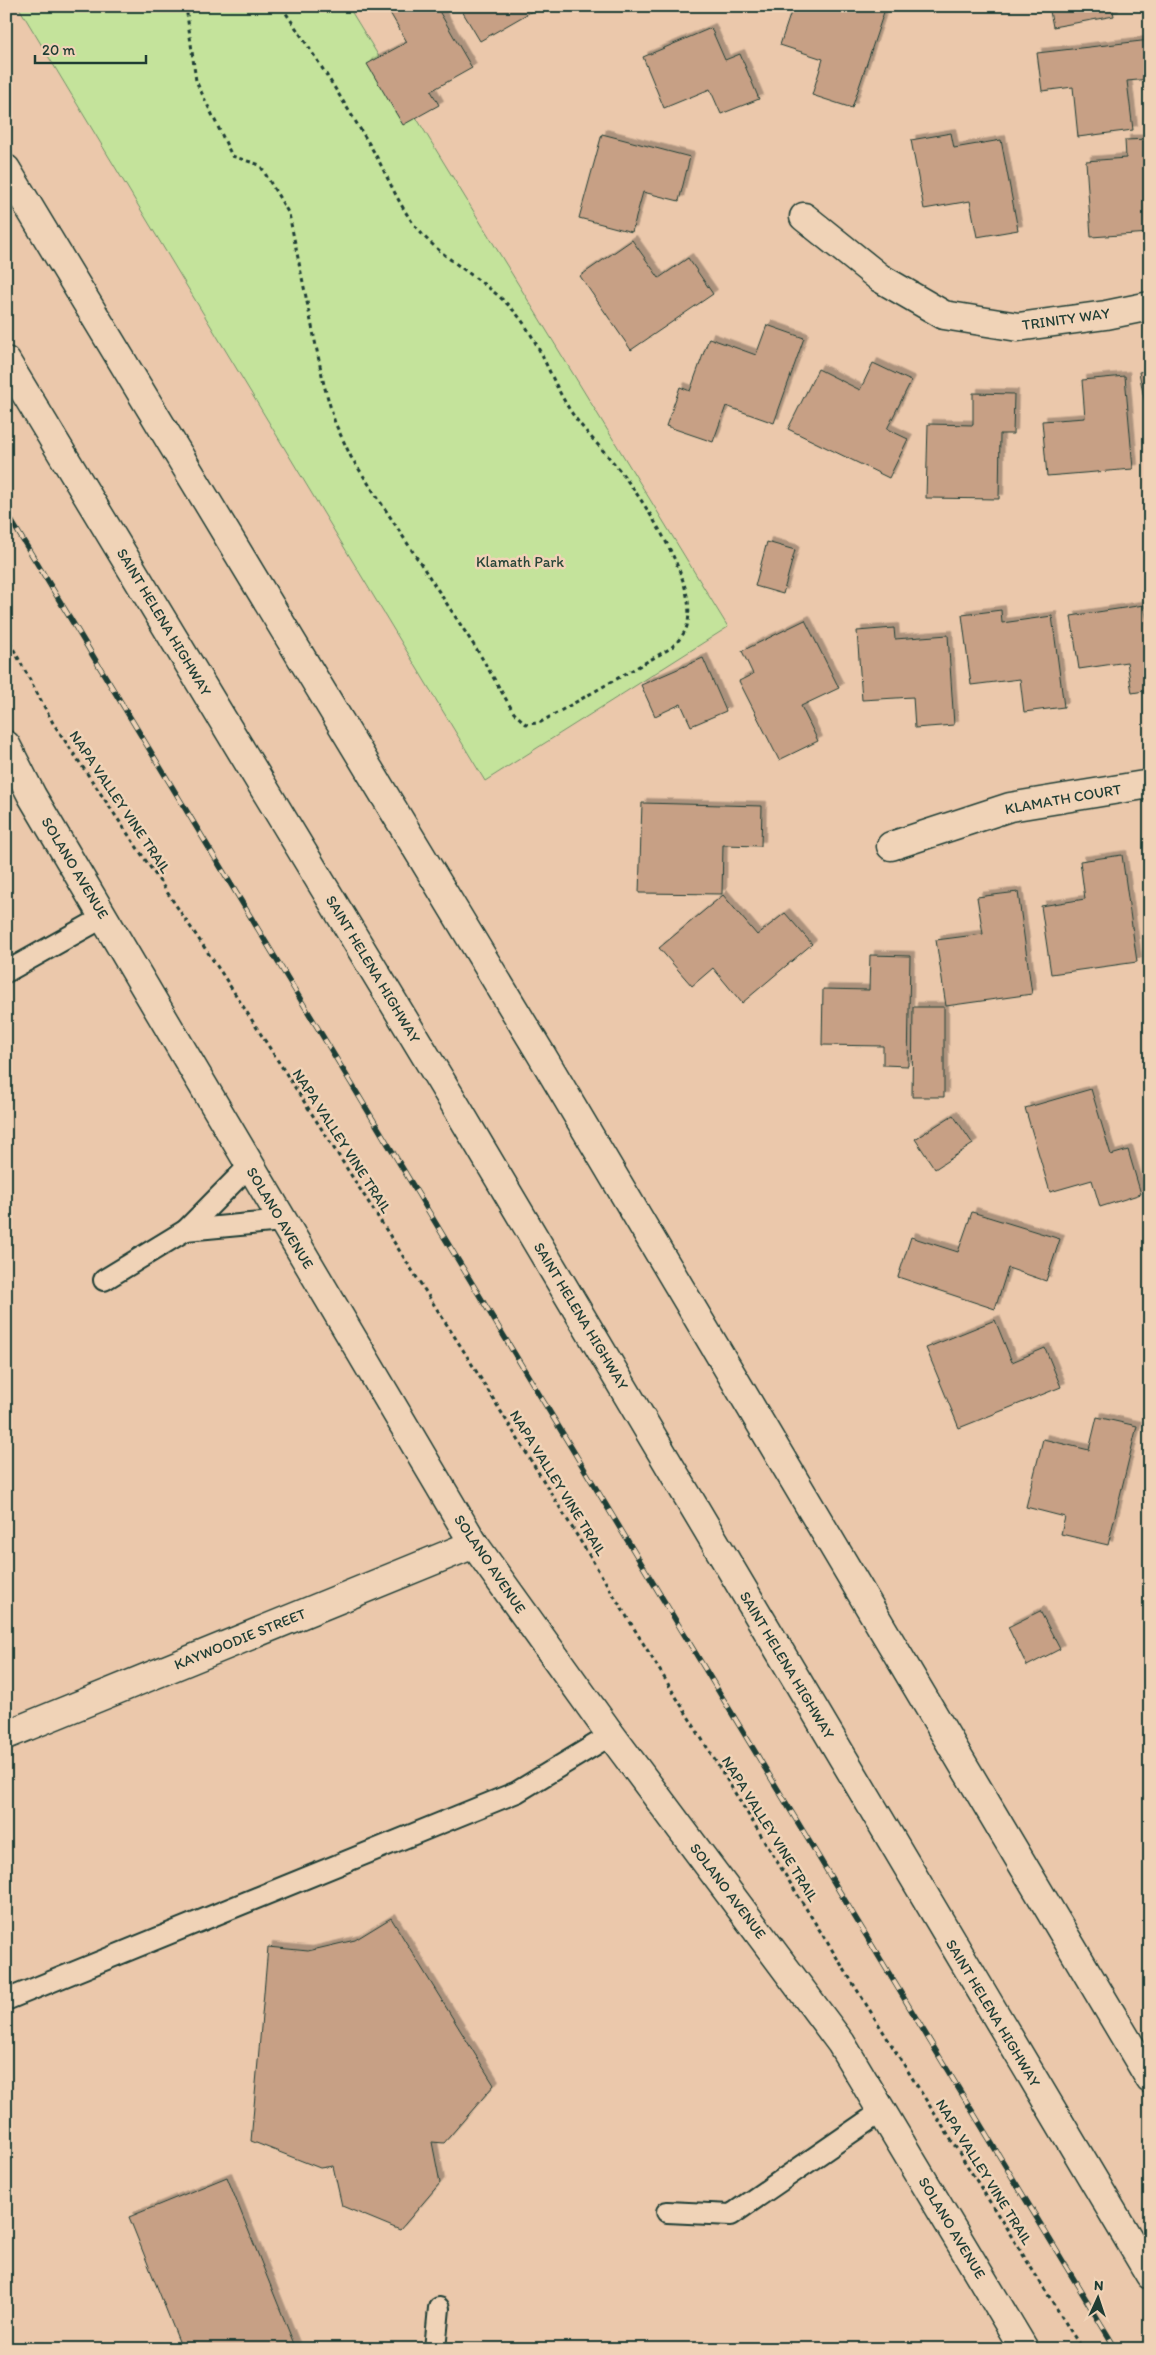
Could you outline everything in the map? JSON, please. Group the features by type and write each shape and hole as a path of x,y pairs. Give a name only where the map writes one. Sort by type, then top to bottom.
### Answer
{"main road":[{"path":"6,169 541,1054 1150,2079"},
{"name":"TRINITY WAY","path":"804,216 880,278 944,315 1018,327 1106,315 1150,306"},
{"name":"SAINT HELENA HIGHWAY","path":"6,361 461,1114 1150,2275"},
{"name":"SOLANO AVENUE","path":"6,745 32,796 474,1544 611,1735 841,2042 1024,2349"},
{"name":"KLAMATH COURT","path":"892,846 1010,807 1150,784"},
{"name":"KAYWOODIE STREET","path":"6,1735 474,1544"}],"lane":[{"path":"6,972 104,918"},
{"path":"104,1280 186,1230 249,1166"},
{"path":"186,1230 282,1222"},
{"path":"6,2000 517,1792 611,1735"},
{"path":"667,2212 730,2214 882,2110"},
{"path":"435,2349 439,2308"}],"path":[{"path":"192,6 187,14 196,81 232,156 260,165 289,214 324,385 335,423 351,457 474,645 514,713 526,724 539,723 671,648 681,638 687,625 688,604 680,568 651,517 614,464 571,411 537,347 515,312 482,282 452,260 417,228 395,196 375,154 319,60 281,6"},
{"name":"NAPA VALLEY VINE TRAIL","path":"6,635 53,723 223,975 465,1354 802,1903 1082,2349"}],"green space":[{"name":"Klamath Park","path":"18,6 348,6 728,627 485,781"}],"building":[{"path":"397,6 436,6 472,68 431,91 439,105 403,125 367,64 407,42 389,11"},
{"path":"459,6 541,6 480,41"},
{"path":"793,6 838,6 849,10 850,6 886,6 852,108 812,95 823,59 780,45"},
{"path":"1049,6 1112,6 1114,16 1053,27"},
{"path":"711,28 725,60 740,54 759,99 721,114 710,89 664,108 643,57"},
{"path":"1150,40 1150,79 1127,81 1133,130 1078,137 1073,87 1042,91 1037,53"},
{"path":"951,133 954,148 1001,140 1018,230 977,237 970,201 924,209 911,140"},
{"path":"602,134 690,157 679,201 643,192 632,232 579,218"},
{"path":"1150,139 1150,179 1147,179 1150,233 1091,237 1086,161 1126,158 1125,140"},
{"path":"632,240 659,278 688,258 713,294 631,350 580,276"},
{"path":"767,325 804,338 774,423 726,406 713,442 666,426 680,387 690,391 709,338 756,355"},
{"path":"873,363 911,381 887,429 908,439 889,478 788,429 818,369 860,390"},
{"path":"1150,370 1150,419 1148,419 1139,372"},
{"path":"1125,376 1133,469 1047,476 1042,421 1085,418 1082,380"},
{"path":"973,393 1014,394 1013,434 1000,434 999,499 926,498 928,424 973,425"},
{"path":"767,542 795,550 783,594 755,586"},
{"path":"1144,605 1150,640 1150,690 1132,693 1127,662 1079,669 1071,616"},
{"path":"1001,610 1002,623 1052,616 1064,707 1024,712 1020,679 971,685 962,615"},
{"path":"805,620 839,688 801,706 818,741 779,760 739,681 753,674 742,651"},
{"path":"894,628 895,639 948,635 954,725 915,728 913,697 862,700 857,631"},
{"path":"703,658 726,711 691,726 681,704 655,716 641,685"},
{"path":"642,803 762,806 761,846 723,845 722,894 639,893"},
{"path":"1122,855 1137,962 1051,974 1041,906 1085,899 1080,861"},
{"path":"1018,892 1032,994 946,1006 936,940 983,934 977,897"},
{"path":"723,895 757,935 785,913 812,944 742,1003 713,968 692,986 659,948"},
{"path":"870,955 910,956 908,1066 883,1065 883,1046 822,1045 823,989 869,990"},
{"path":"913,1007 944,1007 944,1097 912,1097"},
{"path":"1091,1089 1111,1155 1128,1150 1141,1194 1100,1207 1092,1180 1050,1192 1025,1108"},
{"path":"953,1115 973,1144 935,1169 915,1139"},
{"path":"972,1212 1060,1239 1046,1281 1008,1268 995,1309 898,1277 911,1237 958,1252"},
{"path":"995,1320 1012,1362 1045,1348 1061,1387 959,1428 926,1348"},
{"path":"1097,1417 1137,1426 1108,1545 1061,1534 1065,1517 1026,1507 1043,1439 1089,1450"},
{"path":"1040,1611 1060,1649 1027,1666 1008,1627"},
{"path":"391,1918 494,2085 444,2143 432,2142 440,2183 400,2230 342,2206 333,2166 320,2168 251,2141 268,1947 308,1951 355,1940"},
{"path":"227,2177 296,2349 182,2349 129,2217"}],"railway":[{"path":"6,512 1116,2349"}]}
